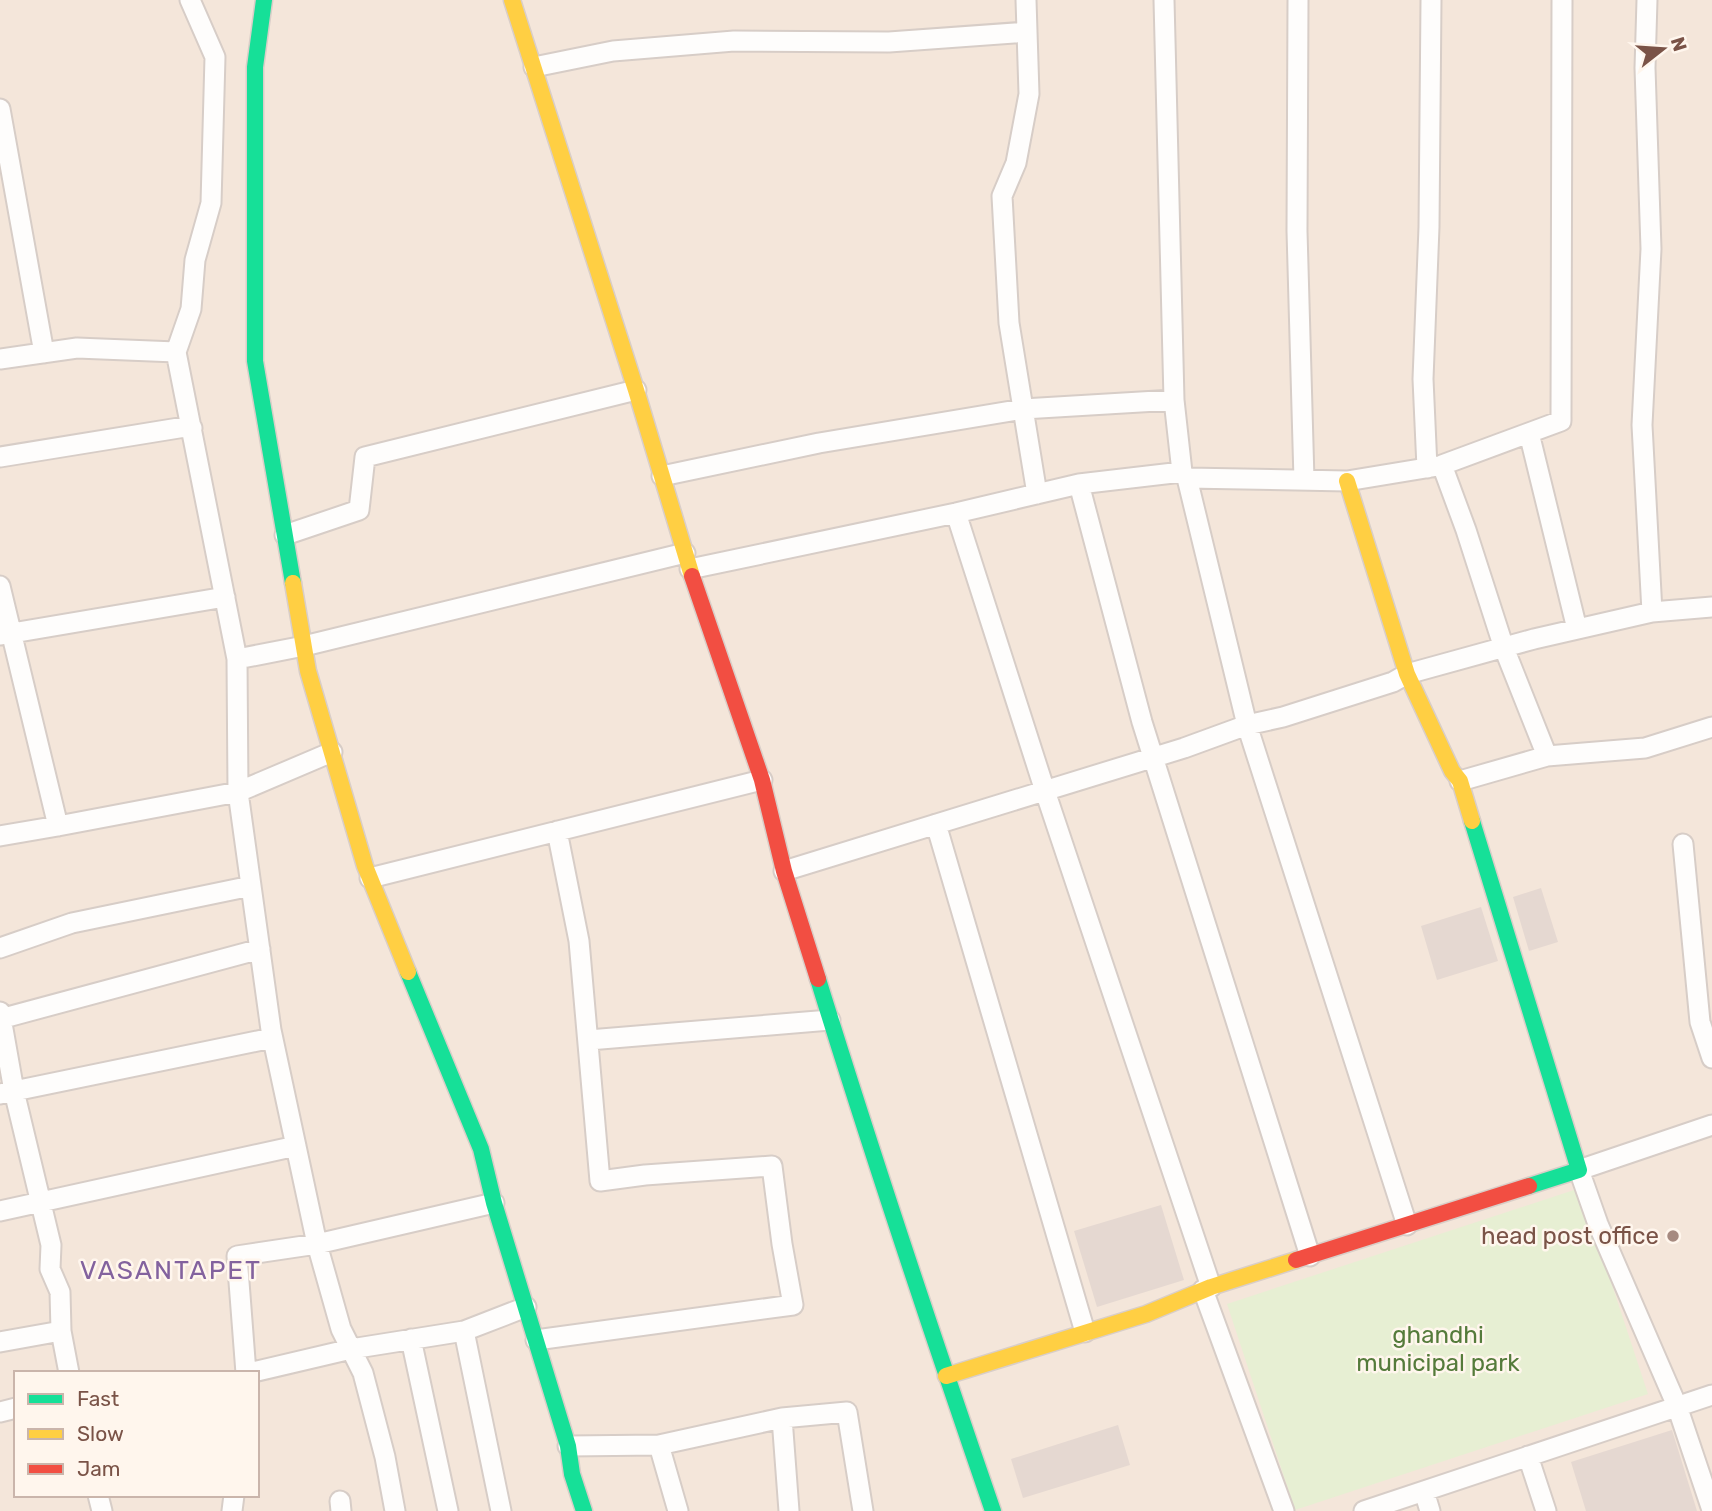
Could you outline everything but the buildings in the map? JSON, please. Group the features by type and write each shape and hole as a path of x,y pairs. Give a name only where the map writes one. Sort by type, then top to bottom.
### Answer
{"street":[{"path":"190,0 215,57 211,203 195,260 191,309 176,352 237,659 238,792 272,1038 317,1244 341,1329 363,1373 386,1457 396,1511"},
{"path":"264,0 255,67 255,361 309,671 365,866 481,1149 494,1203 568,1446 572,1474 584,1511"},
{"path":"512,0 636,390 687,561 762,780 784,871 830,1020 993,1511"},
{"path":"1026,0 1029,94 1016,163 1002,196 1009,324 1037,494"},
{"path":"1164,0 1174,400 1184,475 1247,725 1407,1225"},
{"path":"1298,0 1297,231 1304,480"},
{"path":"1431,0 1429,227 1423,379 1435,467 1466,530 1504,648 1548,756"},
{"path":"237,659 687,561 956,513 1079,484 1184,475 1347,481 1435,467 1561,421 1562,0"},
{"path":"1647,0 1645,68 1651,249 1642,425 1652,612"},
{"path":"534,67 613,51 734,41 889,42 1027,33"},
{"path":"0,109 44,353"},
{"path":"0,359 77,348 176,352"},
{"path":"285,535 359,510 365,457 636,390"},
{"path":"662,476 819,443 1023,409 1174,400"},
{"path":"0,457 191,427"},
{"path":"1529,433 1577,629"},
{"path":"1347,481 1407,674 1452,771 1460,781 1598,1224 1676,1406 1712,1510"},
{"path":"1079,484 1142,722 1310,1256"},
{"path":"956,513 1207,1289 1284,1511"},
{"path":"0,586 6,634 58,826"},
{"path":"6,634 225,597"},
{"path":"784,871 1153,758 1247,725 1296,713 1393,682 1407,674 1534,639 1652,612 1712,607"},
{"path":"1460,781 1548,756 1644,748 1712,727"},
{"path":"0,835 238,792 332,752"},
{"path":"370,878 762,780"},
{"path":"936,824 1085,1332"},
{"path":"536,1340 793,1305 772,1166 600,1181 579,941 557,831"},
{"path":"1683,844 1700,1021 1710,1046"},
{"path":"0,948 72,923 251,886"},
{"path":"69,1371 61,1331 60,1292 50,1269 51,1245 41,1202 7,1092 0,1017 260,949"},
{"path":"589,1040 830,1020"},
{"path":"7,1092 272,1038"},
{"path":"946,1376 1146,1314 1207,1289 1712,1125"},
{"path":"0,1211 296,1146"},
{"path":"247,1371 237,1256 317,1244 494,1203"},
{"path":"256,1371 351,1349 464,1331 526,1307"},
{"path":"0,1342 61,1331"},
{"path":"464,1331 501,1511"},
{"path":"411,1339 447,1511"},
{"path":"1364,1511 1712,1395"},
{"path":"568,1446 659,1445 782,1418 847,1412 863,1511"},
{"path":"782,1418 789,1511"},
{"path":"659,1445 678,1511"},
{"path":"1528,1456 1546,1511"},
{"path":"1424,1491 1430,1511"}],"shaded area":[{"path":"0,0 1712,0 1712,1511 0,1511"}],"green space":[{"name":"ghandhi municipal park","path":"1580,1188 1648,1394 1295,1510 1227,1304"}],"traffic: fast":[{"path":"264,0 255,67 255,361 293,583"},
{"path":"1472,821 1579,1170 1529,1186"},
{"path":"408,972 481,1149 494,1203 568,1446 572,1474 584,1511"},
{"path":"818,979 903,1245 993,1511"}],"traffic: slow":[{"path":"512,0 692,576"},
{"path":"1347,481 1407,674 1452,771 1460,781 1472,821"},
{"path":"293,583 308,671 365,866 408,972"},
{"path":"946,1376 1146,1314 1211,1287 1296,1260"}],"traffic: jam":[{"path":"692,576 762,780 784,871 818,979"},
{"path":"1296,1260 1529,1186"}],"place":[{"name":"head post office","path":"1673,1236"}],"district":[{"name":"VASANTAPET","path":"171,1270"}]}
